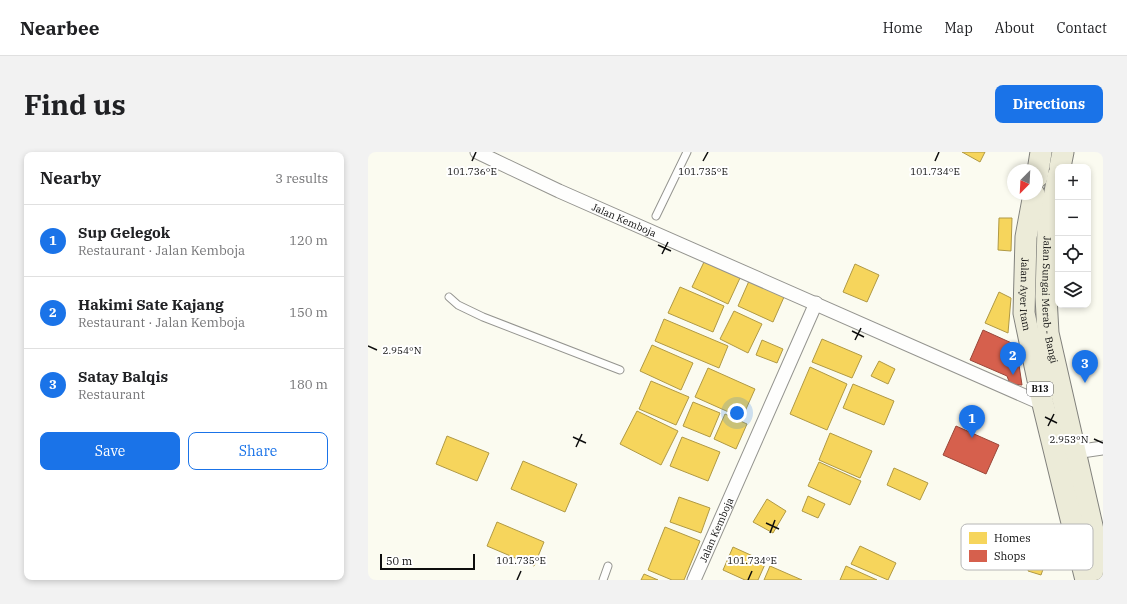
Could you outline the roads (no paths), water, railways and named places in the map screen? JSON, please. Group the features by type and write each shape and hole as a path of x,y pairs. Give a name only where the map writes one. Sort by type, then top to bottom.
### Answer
{"main road":[{"path":"1039,164 1041,152"},
{"path":"1061,164 1063,152"},
{"name":"Jalan Sungai Merab - Bangi","path":"1055,192 1048,229 1046,297 1048,333 1075,452"},
{"name":"Jalan Ayer Itam","path":"1033,200 1026,237 1024,313 1043,404 1072,524"},
{"name":"B13","path":"1075,452 1092,524"},
{"name":"B13","path":"1093,530 1103,574"},
{"name":"Jalan Ayer Itam","path":"1084,570 1086,580"}],"street":[{"name":"Jalan Kemboja","path":"477,152 559,191 1043,404"},
{"name":"Jalan Kemboja","path":"694,580 816,303"},
{"path":"1075,452 1103,448"}],"lane":[{"path":"656,216 687,152"},
{"path":"449,297 458,305 484,317 620,370"},
{"path":"603,580 608,566"}],"place":[{"name":"Hakimi Sate Kajang","path":"1013,375"},
{"name":"Satay Balqis","path":"1085,383"},
{"name":"Sup Gelegok","path":"972,438"}]}
